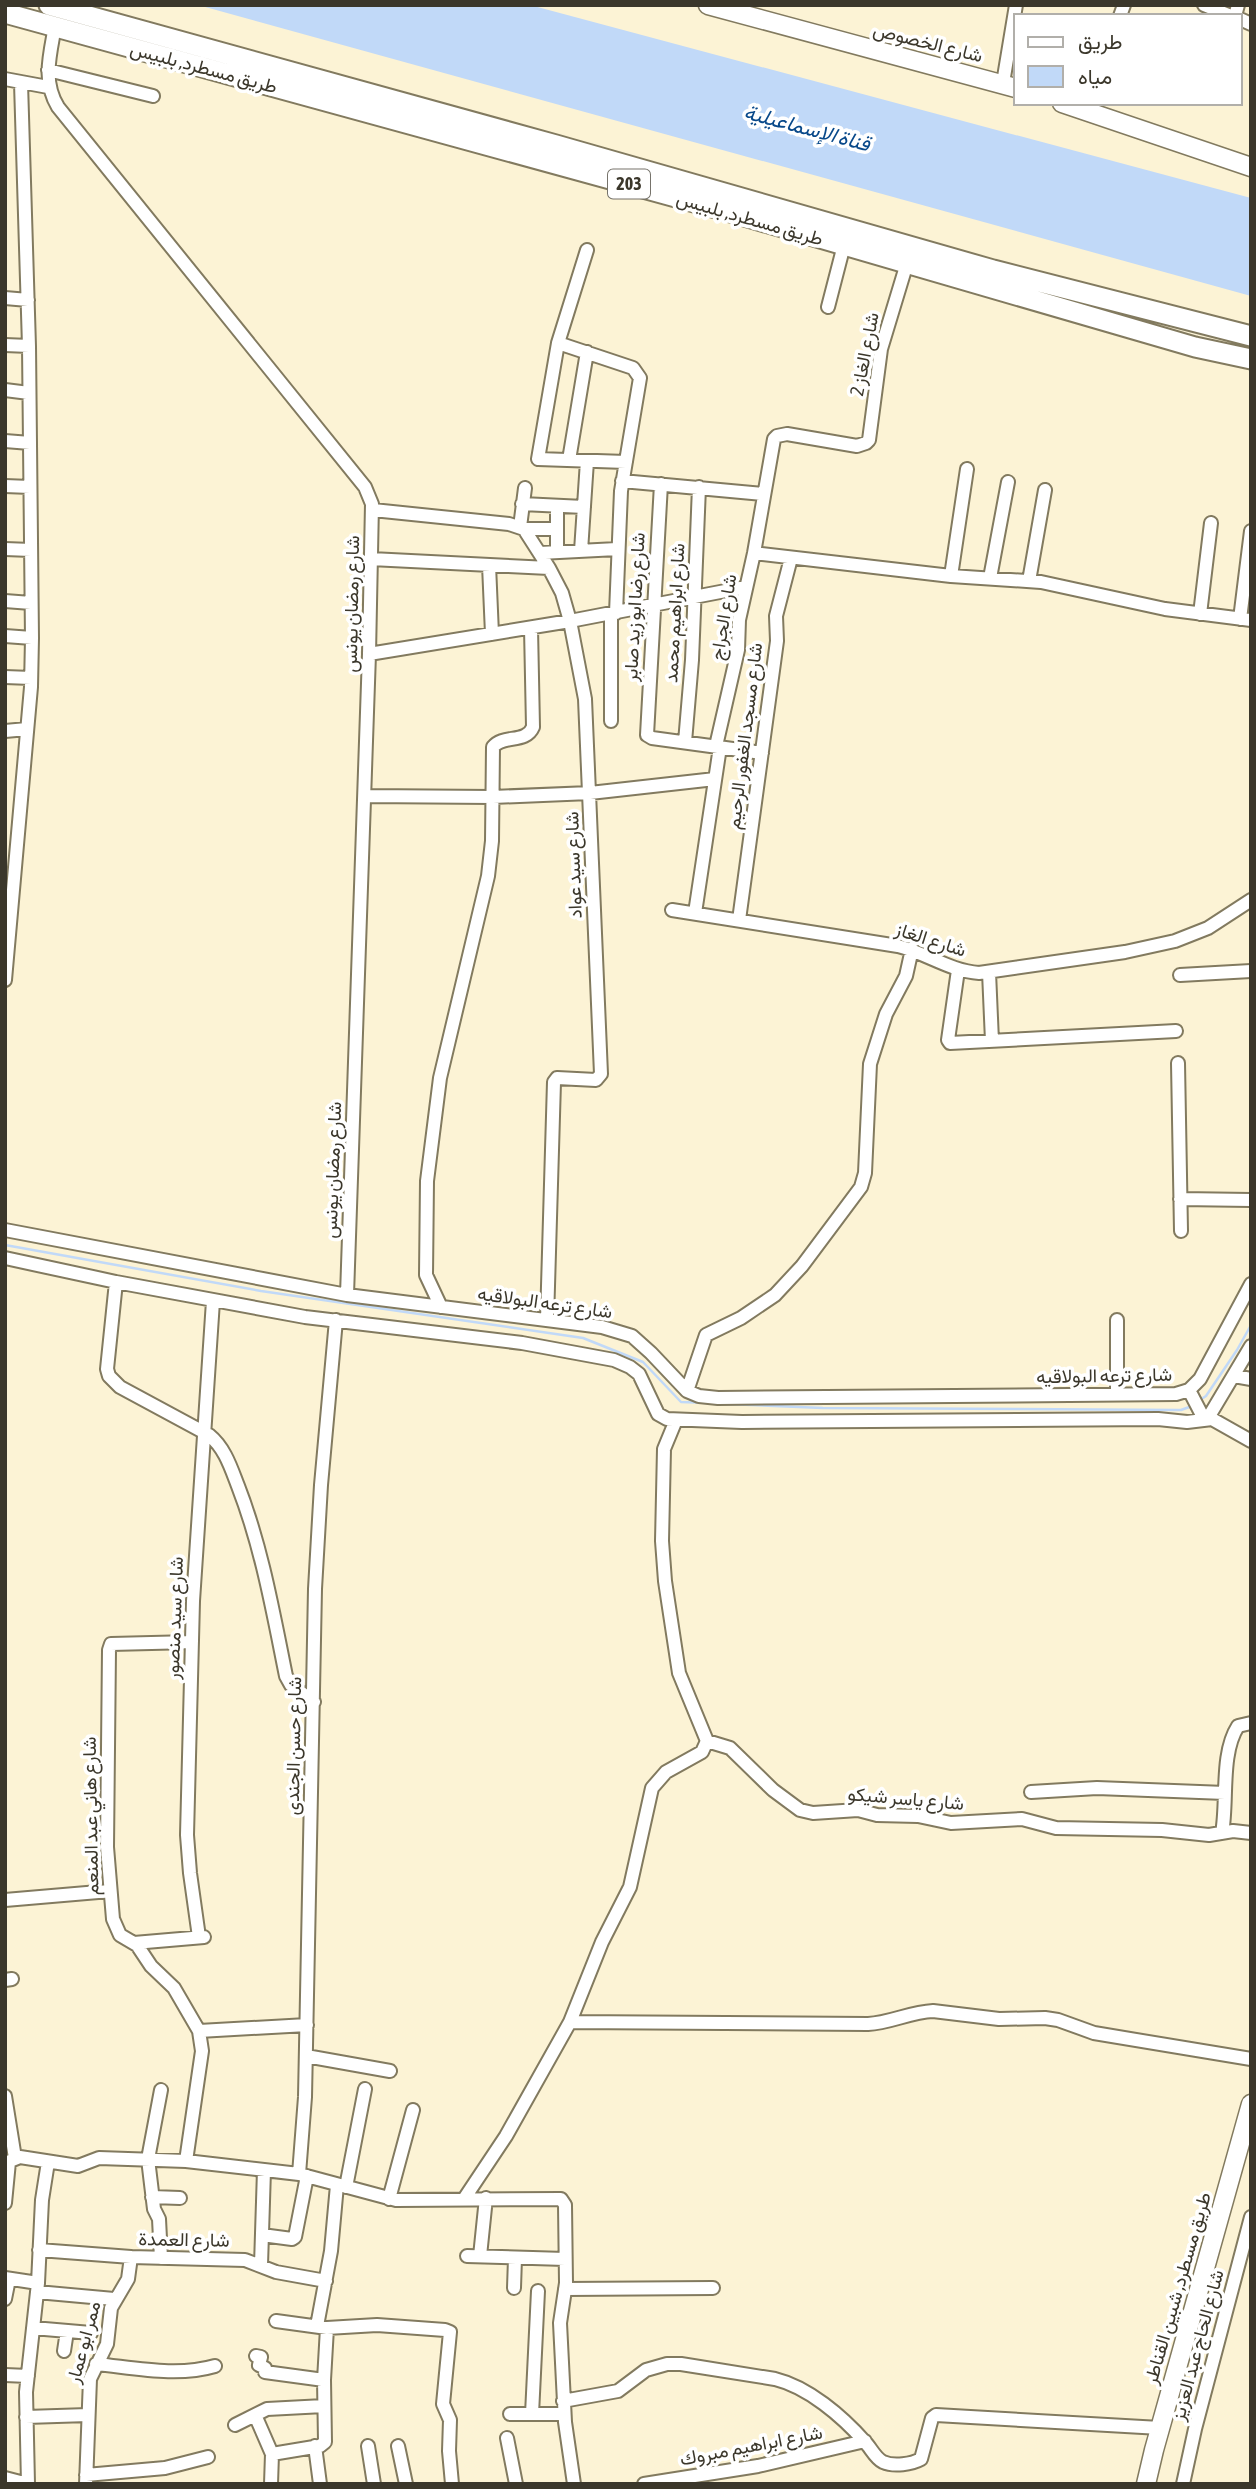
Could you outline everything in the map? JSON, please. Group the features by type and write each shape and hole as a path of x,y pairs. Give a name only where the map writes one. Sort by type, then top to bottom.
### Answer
{"main road":[{"name":"طريق مسطرد, بلبيس","path":"49,5 556,145 993,270 1251,336"},
{"name":"شارع الخصوص","path":"708,5 1010,85"},
{"name":"طريق مسطرد, بلبيس","path":"5,13 907,262 1195,347 1251,359"},
{"path":"1088,107 1251,167"},
{"name":"طريق مسطرد, شبين القناطر","path":"1146,2484 1251,2104"}],"street":[{"path":"1205,5 1228,14"},
{"path":"5,79 48,87 55,26"},
{"path":"1010,85 1014,32"},
{"path":"48,70 153,96"},
{"path":"5,980 10,859 27,729 32,638 29,346 21,83"},
{"name":"شارع رمضان يونس","path":"48,87 58,107 365,487 373,510 347,1295"},
{"path":"828,306 844,245"},
{"path":"587,250 558,343 538,459 626,462"},
{"name":"شارع الغاز 2","path":"857,446 869,440 881,349 907,262"},
{"path":"5,298 28,300"},
{"path":"558,343 633,368 639,374 640,382 622,481 613,613 611,721"},
{"path":"5,345 29,346"},
{"path":"569,460 587,352"},
{"path":"5,390 29,393"},
{"name":"شارع الجراج","path":"695,913 718,747 738,650 738,620 754,553 774,439 787,434 857,446"},
{"path":"5,440 30,443"},
{"path":"581,551 587,461"},
{"path":"951,576 967,469"},
{"path":"622,481 763,494"},
{"path":"990,578 1008,482"},
{"name":"شارع رضا ابو زيد صابر","path":"661,484 647,732 652,738 685,742"},
{"path":"5,486 30,487"},
{"name":"شارع ابراهيم محمد","path":"685,742 699,487"},
{"path":"522,528 525,488"},
{"path":"1029,581 1045,490"},
{"path":"522,504 584,507"},
{"path":"557,506 557,552"},
{"path":"373,510 509,524 522,528 557,529"},
{"path":"1200,614 1211,523"},
{"name":"شارع سيد عواد","path":"522,528 540,553 562,593 586,706 601,1074 596,1080 557,1078 554,1082 547,1320"},
{"path":"754,553 951,576 1029,581 1069,587 1165,609 1245,620 1251,531"},
{"path":"5,549 31,550"},
{"path":"540,553 617,549"},
{"name":"شارع مسجد الغفور الرحيم","path":"739,920 777,641 775,621 791,558"},
{"path":"372,559 549,568"},
{"path":"489,565 492,635"},
{"path":"369,654 492,635 746,587"},
{"path":"5,601 31,603"},
{"path":"441,1307 426,1275 427,1181 440,1078 488,876 492,841 494,744 526,736 533,727 531,628"},
{"path":"5,636 32,638"},
{"path":"5,677 31,678"},
{"path":"5,732 27,729"},
{"path":"685,742 762,753"},
{"path":"365,796 493,797 590,793 715,779"},
{"name":"شارع الغاز","path":"672,910 912,949 958,970 989,972 1125,952 1175,941 1208,928 1251,900"},
{"path":"687,1391 706,1335 741,1318 775,1295 802,1266 861,1187 865,1173 870,1064 886,1014 906,976 912,949"},
{"path":"958,970 948,1040 952,1044 1176,1031"},
{"path":"1180,975 1251,971"},
{"path":"989,972 992,1041"},
{"path":"1178,1063 1181,1231"},
{"path":"1180,1199 1251,1200"},
{"name":"شارع ترعه البولاقيه","path":"5,1230 347,1295 602,1327 632,1336 652,1353 687,1391 699,1396 718,1398 1190,1393 1251,1284"},
{"path":"5,1258 212,1300 336,1320 522,1343 614,1360 639,1374 658,1415 676,1420 743,1422 1158,1419 1187,1422 1204,1417 1234,1376 1251,1346"},
{"path":"116,1282 107,1361 109,1376 120,1387 217,1441 253,1526 288,1681 314,1702"},
{"name":"شارع سيد منصور","path":"134,1943 201,1937 190,1873 187,1835 192,1642 212,1300"},
{"name":"شارع حسن الجندى","path":"262,2235 292,2239 295,2237 303,2175 315,1589 320,1485 336,1320"},
{"path":"1117,1320 1117,1395"},
{"path":"1234,1376 1251,1379"},
{"path":"1190,1393 1204,1417 1251,1441"},
{"path":"464,2199 512,2126 570,2022 602,1942 630,1887 652,1788 666,1772 702,1752 707,1741 683,1686 665,1581 662,1541 664,1449 676,1420"},
{"name":"شارع هاني عبد المنعم","path":"186,2161 202,2051 199,2031 174,1987 151,1966 134,1943 123,1938 114,1924 107,1847 109,1647 111,1644 192,1642"},
{"path":"1222,1833 1227,1764 1233,1735 1238,1726 1251,1723"},
{"name":"شارع ياسر شيكو","path":"707,1741 730,1748 773,1790 800,1810 813,1813 854,1810 877,1815 918,1816 951,1823 1022,1819 1056,1828 1161,1830 1209,1835 1233,1831 1251,1832"},
{"path":"1031,1792 1109,1788 1225,1793"},
{"path":"5,1900 110,1891"},
{"path":"570,2022 868,2024 898,2020 922,2011 933,2011 999,2020 1045,2018 1094,2033 1251,2059"},
{"path":"199,2031 307,2025"},
{"path":"306,2056 390,2071"},
{"path":"161,2090 148,2159 152,2197 159,2219 161,2258"},
{"path":"272,2454 322,2445 326,2440 322,2327 326,2281 342,2186 365,2090"},
{"path":"5,2096 10,2161 5,2203"},
{"path":"389,2199 413,2110"},
{"path":"10,2161 78,2166 99,2158 186,2161 303,2175 389,2199 412,2201 561,2199 565,2205 565,2289 560,2323 564,2407 574,2484"},
{"path":"5,2478 28,2484 28,2376 48,2162"},
{"path":"261,2264 264,2169"},
{"path":"152,2197 180,2198"},
{"path":"486,2198 473,2256 565,2259"},
{"name":"شارع الحاج عبد العزيز","path":"1183,2484 1198,2416 1251,2217"},
{"name":"شارع العمدة","path":"39,2250 131,2257 236,2259 261,2264 276,2272 326,2281"},
{"name":"ممر ابو عمار","path":"86,2479 88,2389 96,2364 107,2344 111,2308 129,2276 131,2257"},
{"path":"514,2288 515,2258"},
{"path":"5,2299 7,2278 37,2287 114,2299"},
{"path":"565,2289 713,2288"},
{"path":"532,2414 537,2291"},
{"path":"276,2321 322,2327 377,2325 447,2330 451,2335 443,2404 450,2420 452,2484"},
{"path":"33,2328 91,2333"},
{"path":"64,2351 66,2331"},
{"path":"256,2356 261,2357 259,2365 265,2368 265,2372 324,2380"},
{"path":"96,2364 178,2372 195,2371 215,2365"},
{"path":"510,2414 532,2414 564,2407 618,2391 646,2370 667,2364 681,2364 790,2383 810,2392 864,2441 881,2461 894,2464 913,2463 921,2459 932,2418 936,2415 1160,2428"},
{"path":"5,2375 28,2376"},
{"path":"235,2425 255,2414 277,2407 324,2406"},
{"path":"255,2414 272,2454 271,2484"},
{"path":"26,2417 88,2415"},
{"path":"508,2438 516,2484"},
{"name":"شارع ابراهيم مبروك","path":"644,2484 758,2466 864,2441"},
{"path":"314,2446 320,2484"},
{"path":"368,2446 374,2484"},
{"path":"398,2446 406,2484"},
{"path":"86,2479 135,2477 208,2458"}],"water":[{"name":"قناة الإسماعيلية","path":"198,5 530,5 1251,198 1251,296"}],"waterway":[{"path":"5,1245 261,1291 583,1338 643,1362 681,1402 710,1403"},
{"path":"1200,1400 1206,1396 1251,1325"},
{"path":"727,1404 823,1408 1181,1410 1192,1406"}]}
